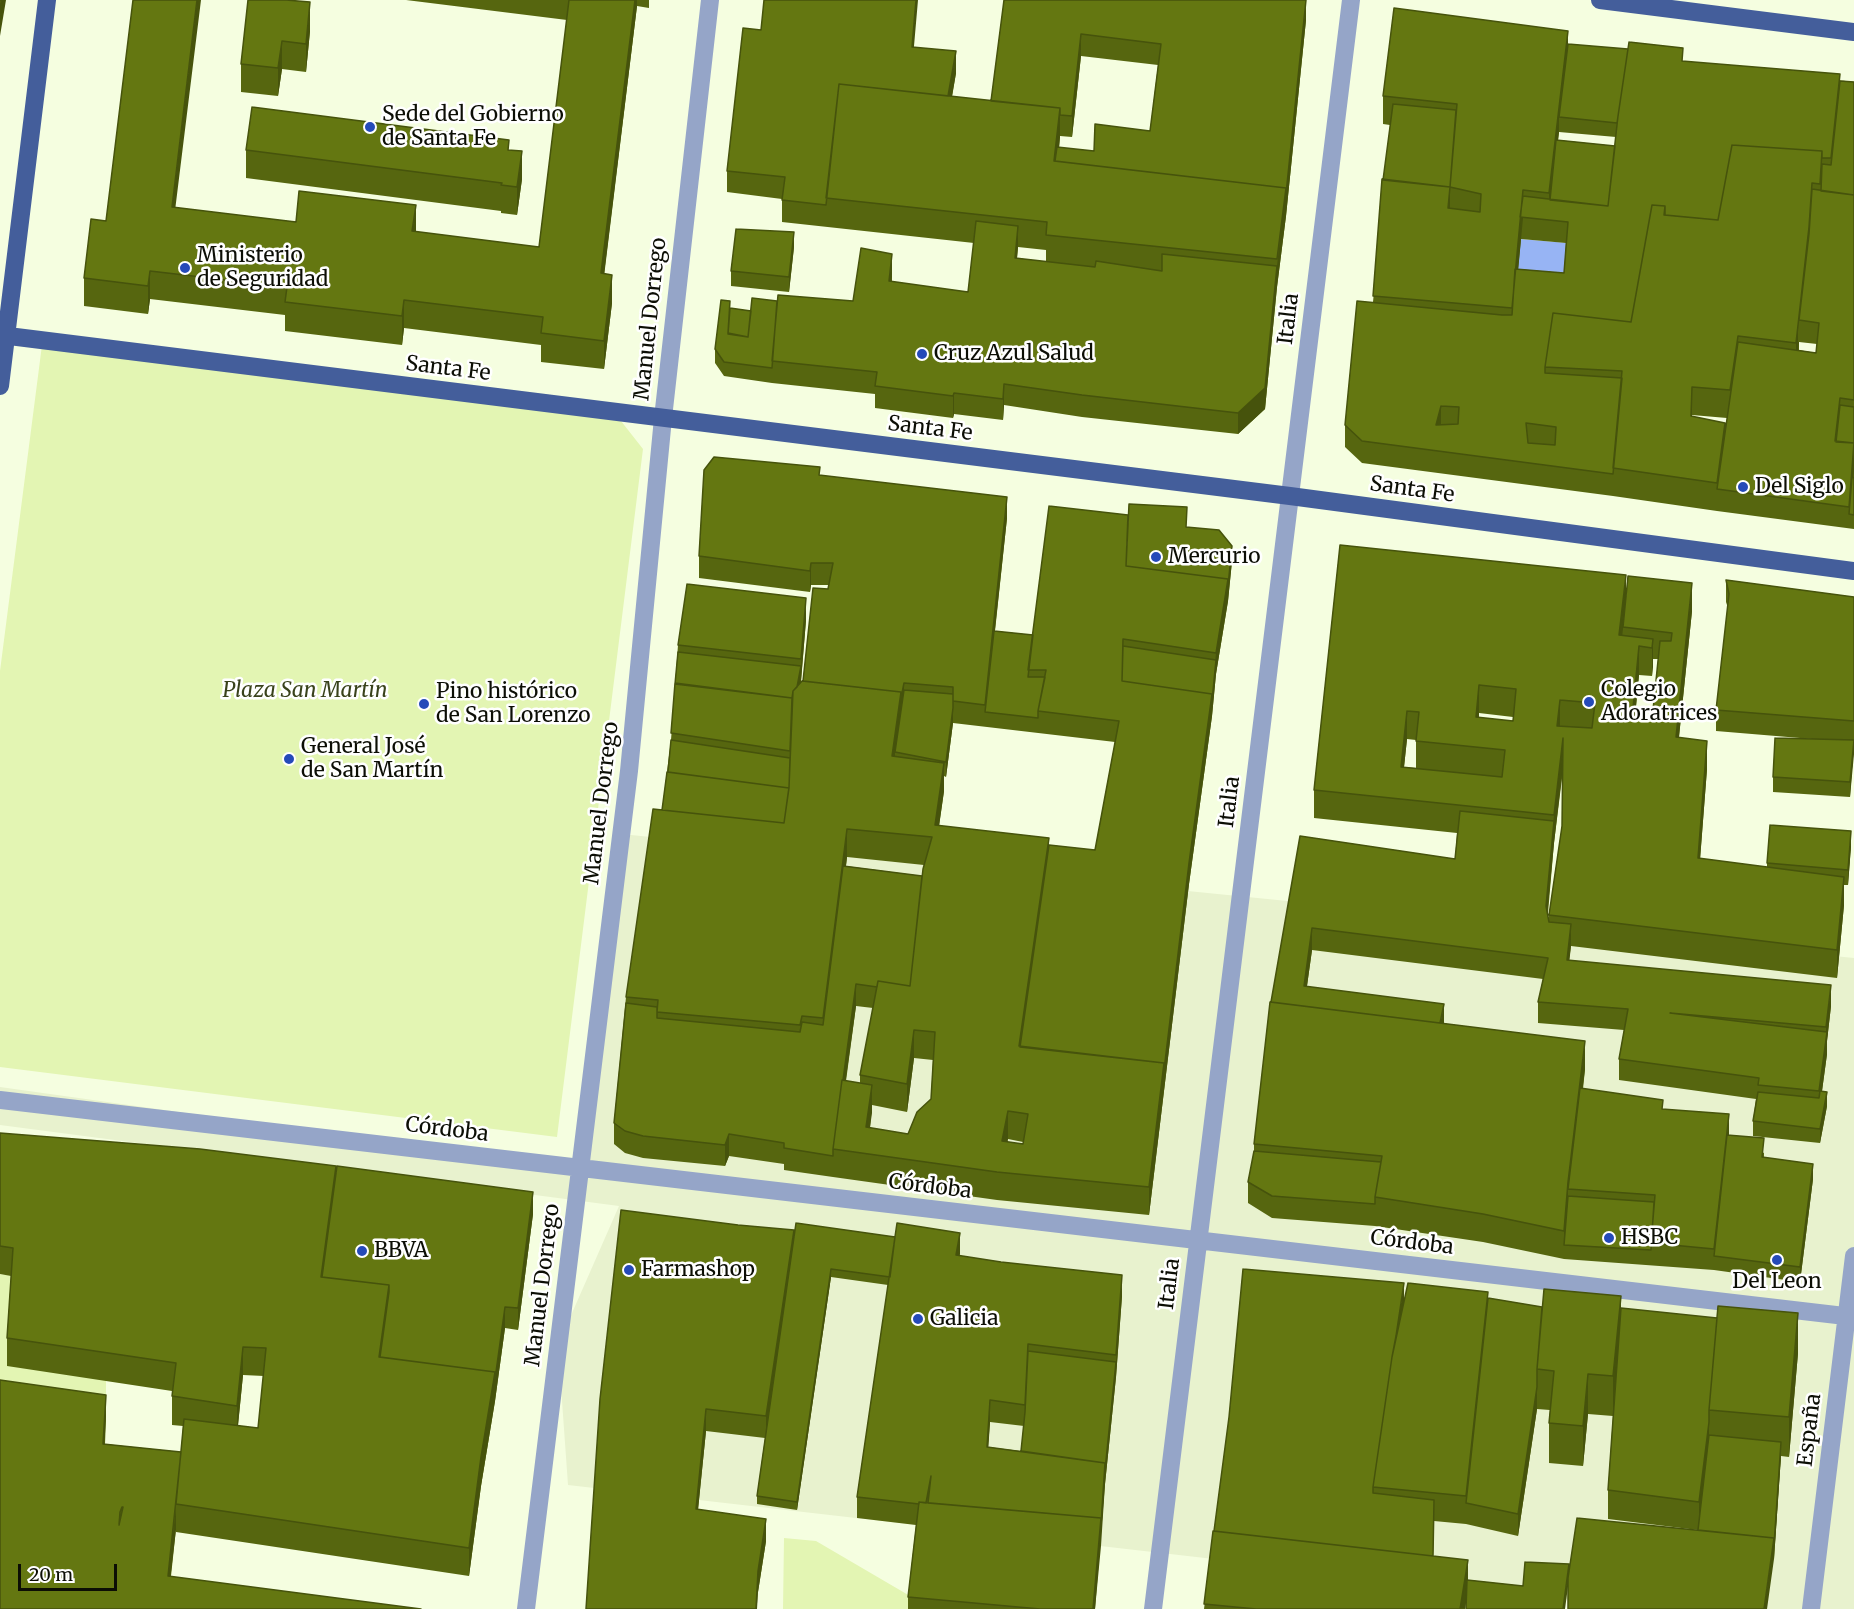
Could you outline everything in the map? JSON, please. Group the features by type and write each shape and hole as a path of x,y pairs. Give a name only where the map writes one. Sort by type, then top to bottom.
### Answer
{"main road":[{"path":"0,386 3,336 47,0"},
{"path":"1600,0 1854,32"},
{"name":"Santa Fe","path":"3,336 1290,496 1854,571"}],"street":[{"name":"Manuel Dorrego","path":"526,1609 629,771 663,418 710,0"},
{"name":"Italia","path":"1153,1609 1351,0"},
{"name":"Córdoba","path":"0,1100 1850,1317"},
{"name":"España","path":"1811,1609 1850,1317 1854,1256"}],"shaded area":[{"path":"621,834 1854,958 1854,1609 1650,1609 568,1485 558,1345 619,1206 0,1125 0,1087 579,1168"}],"green space":[{"name":"Plaza San Martín","path":"42,345 621,421 643,449 557,1137 0,1067 0,671"},
{"path":"0,1274 13,1276 106,1380 106,1417 0,1402"},
{"path":"784,1538 816,1541 910,1596 908,1609 783,1609"}],"water":[{"path":"1520,239 1568,243 1564,294 1515,291"}],"building":[{"path":"133,0 197,0 172,207 296,222 299,191 416,205 412,231 539,247 569,0 635,0 601,273 612,275 604,341 541,333 543,317 404,300 402,316 285,302 287,287 150,271 148,286 84,278 91,219 106,221"},
{"path":"248,0 310,2 306,44 282,41 278,68 241,64"},
{"path":"764,0 916,0 912,47 956,51 948,96 839,84 826,205 782,200 785,177 727,171 743,28 761,30"},
{"path":"1004,0 1306,0 1286,194 1286,188 1055,161 1057,147 1094,151 1095,124 1150,131 1161,44 1081,34 1072,116 1060,115 1060,108 991,101"},
{"path":"1394,8 1568,31 1549,193 1523,190 1512,308 1373,296 1382,179 1450,187 1457,104 1383,96","holes":["1450,187 1481,194 1480,212 1448,208"]},
{"path":"1629,42 1683,48 1682,61 1840,74 1831,158 1822,158 1822,151 1732,145 1718,220 1665,215 1665,206 1652,205 1631,322 1553,313 1545,373 1622,378 1613,474 1362,441 1345,425 1357,301 1512,315 1515,269 1564,273 1568,222 1520,217 1523,196 1608,206","holes":["1441,406 1459,407 1458,424 1436,425","1526,423 1556,427 1555,445 1528,443"]},
{"path":"1568,44 1628,49 1617,123 1559,117"},
{"path":"1840,81 1854,82 1854,195 1821,191 1822,164 1831,165"},
{"path":"839,84 1060,108 1054,161 1286,188 1277,259 1046,235 1047,222 826,198"},
{"path":"1393,104 1456,110 1450,187 1383,180"},
{"path":"252,107 509,140 508,150 522,151 517,187 501,185 502,183 246,150"},
{"path":"1556,140 1615,146 1608,206 1550,200"},
{"path":"1732,145 1822,151 1820,184 1812,183 1796,343 1738,336 1730,390 1692,387 1691,416 1725,423 1717,483 1613,468 1622,371 1545,367 1553,313 1631,322 1652,205 1665,206 1664,215 1718,220"},
{"path":"1812,189 1854,195 1854,400 1840,398 1835,441 1854,443 1849,507 1717,489 1738,342 1816,353 1819,323 1799,320"},
{"path":"976,221 1018,226 1015,258 1095,267 1096,261 1162,271 1162,254 1277,266 1265,388 1238,413 1004,384 1003,399 954,393 953,396 875,386 877,372 772,361 778,295 853,301 861,248 892,254 889,281 968,292"},
{"path":"736,229 794,232 789,277 731,271"},
{"path":"752,298 777,301 772,368 724,362 715,349 721,300 730,301 728,333 748,337"},
{"path":"730,308 751,311 748,337 728,334"},
{"path":"1840,405 1854,407 1854,443 1836,442"},
{"path":"714,457 820,467 819,475 1007,497 985,705 953,701 953,687 904,683 901,698 901,692 803,681 813,588 828,589 833,563 811,563 810,571 699,556 704,470"},
{"path":"1852,477 1854,478 1854,515 1849,514"},
{"path":"1129,504 1187,507 1186,527 1219,530 1232,546 1228,586 1228,579 1126,566"},
{"path":"1049,506 1128,515 1126,566 1228,579 1216,653 1123,639 1122,681 1212,694 1164,1070 1164,1063 1020,1047 1049,845 1095,850 1119,721 1038,711 1046,670 1028,670"},
{"path":"1340,545 1626,575 1619,635 1653,639 1652,648 1639,646 1632,718 1652,720 1660,641 1671,641 1672,633 1623,627 1628,576 1692,583 1676,737 1707,741 1698,858 1844,877 1837,950 1549,915 1562,826 1563,738 1554,815 1314,790","holes":["1479,685 1516,689 1513,721 1476,717","1560,700 1595,703 1592,728 1557,726","1407,711 1419,712 1416,741 1505,750 1502,777 1401,767"]},
{"path":"1726,580 1854,597 1854,721 1716,710 1729,594"},
{"path":"687,584 806,598 801,659 678,645"},
{"path":"994,631 1033,635 1028,677 1045,677 1038,718 985,712"},
{"path":"1123,646 1216,660 1212,701 1212,694 1122,681"},
{"path":"678,652 801,666 797,687 793,691 792,698 675,684"},
{"path":"802,681 901,692 892,756 944,763 935,825 1049,838 1019,1046 1164,1063 1149,1187 997,1172 833,1149 842,1080 872,1085 866,1127 908,1134 917,1112 931,1099 935,1032 914,1030 907,1084 860,1075 878,981 910,986 923,869 932,837 847,829 823,1018 802,1016 800,1025 657,1012 658,1000 626,997 653,809 784,823 789,787 793,691","holes":["1008,1111 1028,1114 1023,1144 1002,1141"]},
{"path":"675,683 792,698 790,751 671,733"},
{"path":"904,690 953,694 946,762 895,752"},
{"path":"1775,738 1854,740 1850,782 1773,777"},
{"path":"671,740 790,758 789,788 668,772"},
{"path":"667,772 789,788 784,823 662,810"},
{"path":"1460,811 1554,821 1546,906 1549,922 1571,924 1567,960 1831,985 1826,1027 1670,1013 1827,1032 1819,1091 1758,1085 1759,1078 1619,1059 1628,1009 1538,1002 1548,958 1312,928 1304,986 1444,1004 1440,1023 1271,1002 1300,836 1455,859"},
{"path":"1770,825 1851,831 1848,870 1767,863"},
{"path":"843,866 922,876 910,986 878,981 877,987 856,984 833,1156 784,1148 784,1143 729,1134 725,1145 643,1136 625,1131 614,1123 626,1003 657,1007 657,1018 800,1032 802,1022 823,1025"},
{"path":"1270,1002 1585,1041 1564,1231 1483,1214 1375,1197 1382,1156 1254,1144"},
{"path":"1580,1088 1663,1100 1662,1109 1729,1114 1714,1249 1651,1243 1655,1195 1568,1189"},
{"path":"1820,1091 1827,1092 1820,1129 1753,1121 1758,1092 1819,1098"},
{"path":"0,1133 200,1149 336,1166 321,1277 389,1285 379,1357 495,1372 469,1548 176,1504 184,1419 258,1428 266,1348 243,1347 237,1406 172,1396 176,1363 7,1338 13,1248 0,1246"},
{"path":"1727,1135 1764,1138 1762,1157 1813,1164 1800,1267 1714,1256"},
{"path":"1254,1151 1381,1162 1375,1204 1272,1196 1248,1182"},
{"path":"337,1166 533,1192 518,1308 505,1307 495,1379 495,1372 380,1357 389,1285 322,1277"},
{"name":"HSBC","path":"1568,1196 1654,1202 1651,1250 1564,1245"},
{"path":"621,1210 794,1230 766,1416 706,1409 696,1509 766,1519 758,1571 756,1609 586,1609 600,1399"},
{"path":"796,1223 895,1237 890,1277 831,1269 797,1502 757,1496"},
{"path":"897,1223 960,1233 956,1255 1122,1275 1116,1355 1028,1344 1025,1405 990,1400 987,1447 1105,1463 1101,1524 1101,1518 928,1503 931,1476 926,1503 857,1497"},
{"path":"1243,1269 1404,1283 1373,1493 1434,1500 1433,1556 1214,1531 1229,1417"},
{"path":"1408,1283 1488,1292 1466,1496 1373,1487 1392,1357"},
{"path":"1544,1289 1621,1296 1613,1376 1588,1374 1583,1426 1549,1423 1554,1371 1537,1369"},
{"path":"1488,1298 1542,1307 1537,1387 1518,1514 1466,1503"},
{"path":"1718,1306 1798,1313 1789,1417 1709,1410"},
{"path":"1621,1308 1717,1318 1709,1422 1699,1502 1608,1490"},
{"path":"1028,1351 1116,1362 1105,1470 1105,1463 1021,1451"},
{"path":"0,1380 106,1395 103,1444 181,1452 168,1576 421,1609 0,1609"},
{"path":"1709,1435 1781,1442 1774,1545 1774,1538 1698,1530"},
{"path":"919,1502 1101,1518 1093,1609 1040,1609 908,1597"},
{"path":"1577,1518 1774,1538 1764,1609 1568,1609 1568,1578"},
{"path":"1213,1531 1468,1560 1460,1609 1256,1609 1204,1604"},
{"path":"1525,1562 1569,1564 1563,1609 1466,1609 1467,1580 1523,1586"}],"place":[{"name":"Sede del Gobierno de Santa Fe","path":"370,127"},
{"name":"Ministerio de Seguridad","path":"185,268"},
{"name":"Cruz Azul Salud","path":"922,354"},
{"name":"Del Siglo","path":"1743,487"},
{"name":"Mercurio","path":"1156,557"},
{"name":"Colegio Adoratrices","path":"1589,702"},
{"name":"Pino histórico de San Lorenzo","path":"424,704"},
{"name":"General José de San Martín","path":"289,759"},
{"name":"HSBC","path":"1609,1238"},
{"name":"BBVA","path":"362,1251"},
{"name":"Del Leon","path":"1777,1260"},
{"name":"Farmashop","path":"629,1270"},
{"name":"Galicia","path":"918,1319"}]}
